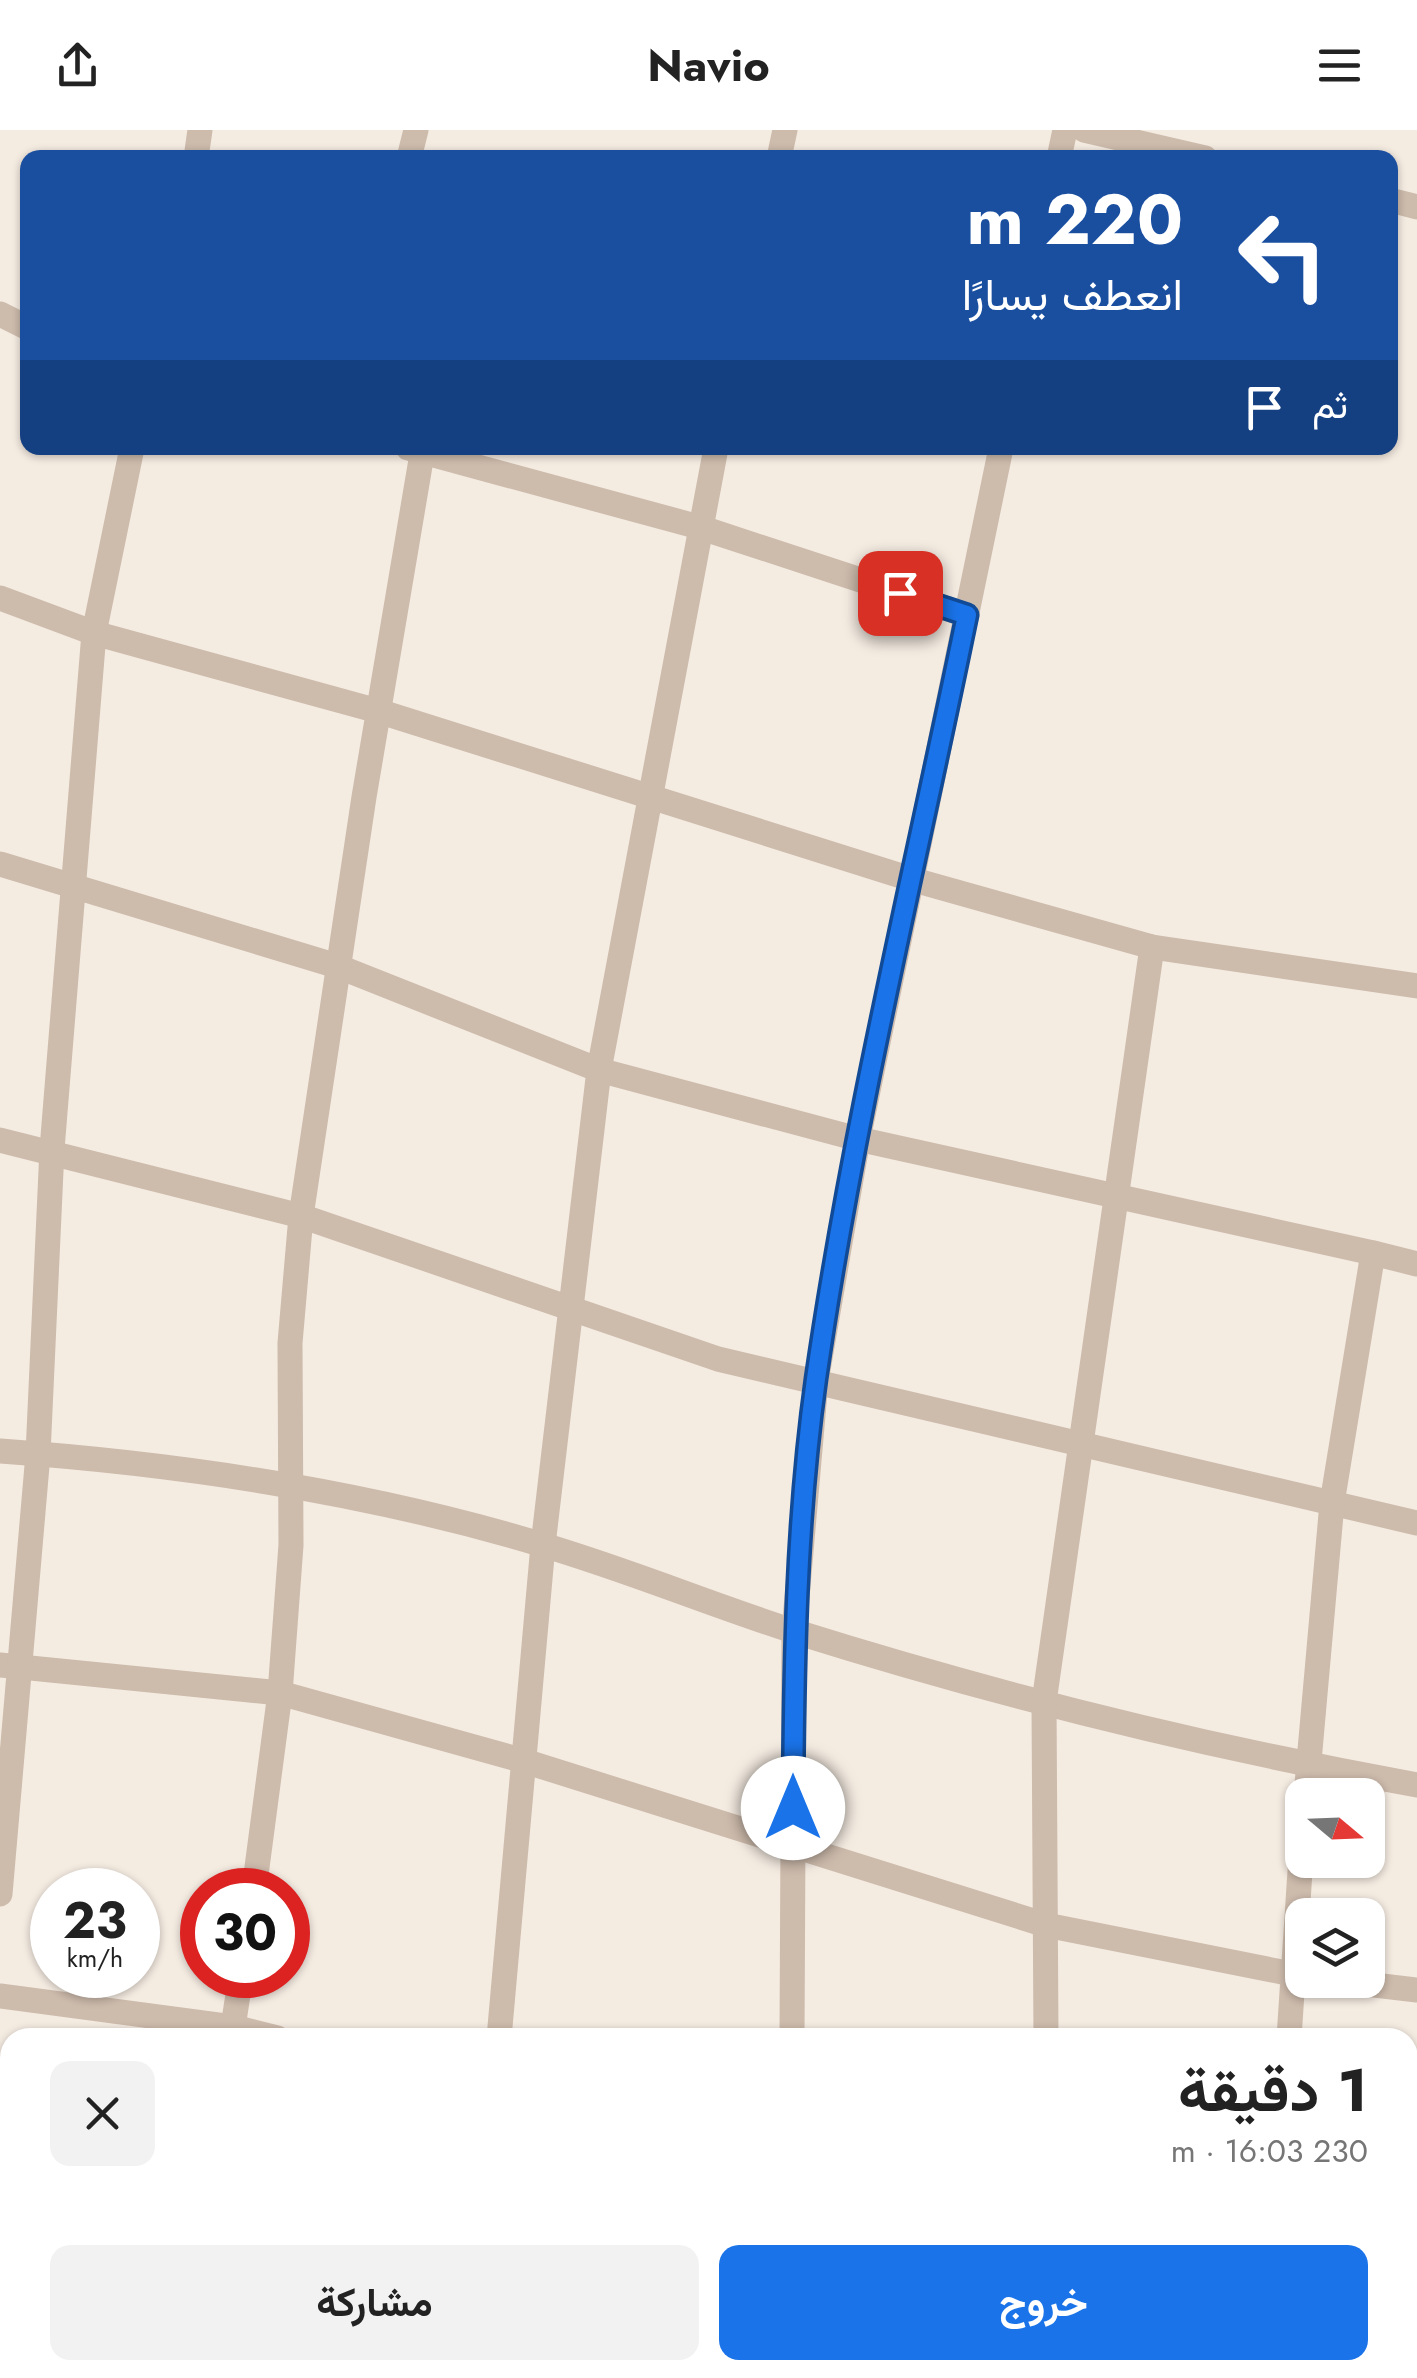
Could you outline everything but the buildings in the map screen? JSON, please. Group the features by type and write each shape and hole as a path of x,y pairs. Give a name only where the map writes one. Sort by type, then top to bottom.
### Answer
{"street":[{"path":"1084,130 1170,150"},
{"path":"0,1894 10,1666 38,1454 52,1149 71,886 94,633 131,455"},
{"path":"257,1868 280,1693 291,1545 290,1343 301,1216 417,455"},
{"path":"440,455 699,527 967,615"},
{"path":"500,2028 543,1544 599,1070 653,799 714,455"},
{"path":"792,2028 794,1631 816,1381 858,1139 1000,455"},
{"path":"0,598 94,633 378,711 914,880 1152,946 1417,986"},
{"path":"0,864 338,966 599,1070 858,1139 1417,1264"},
{"path":"1046,2028 1044,1702 1152,946"},
{"path":"0,1140 52,1149 301,1216 718,1360 1417,1523"},
{"path":"1308,1778 1332,1504 1373,1253"},
{"path":"0,1452 288,1485 406,1509 543,1544 794,1631 1044,1702 1309,1766 1417,1785"},
{"path":"10,1666 280,1693 524,1761 1046,1925 1285,1974"},
{"path":"1385,1986 1417,1990"},
{"path":"0,1996 237,2028"},
{"path":"233,2027 237,1998"},
{"path":"1291,2028 1295,1998"}],"route":[{"path":"793,1808 794,1631 816,1381 858,1139 967,615 900,593"}]}
